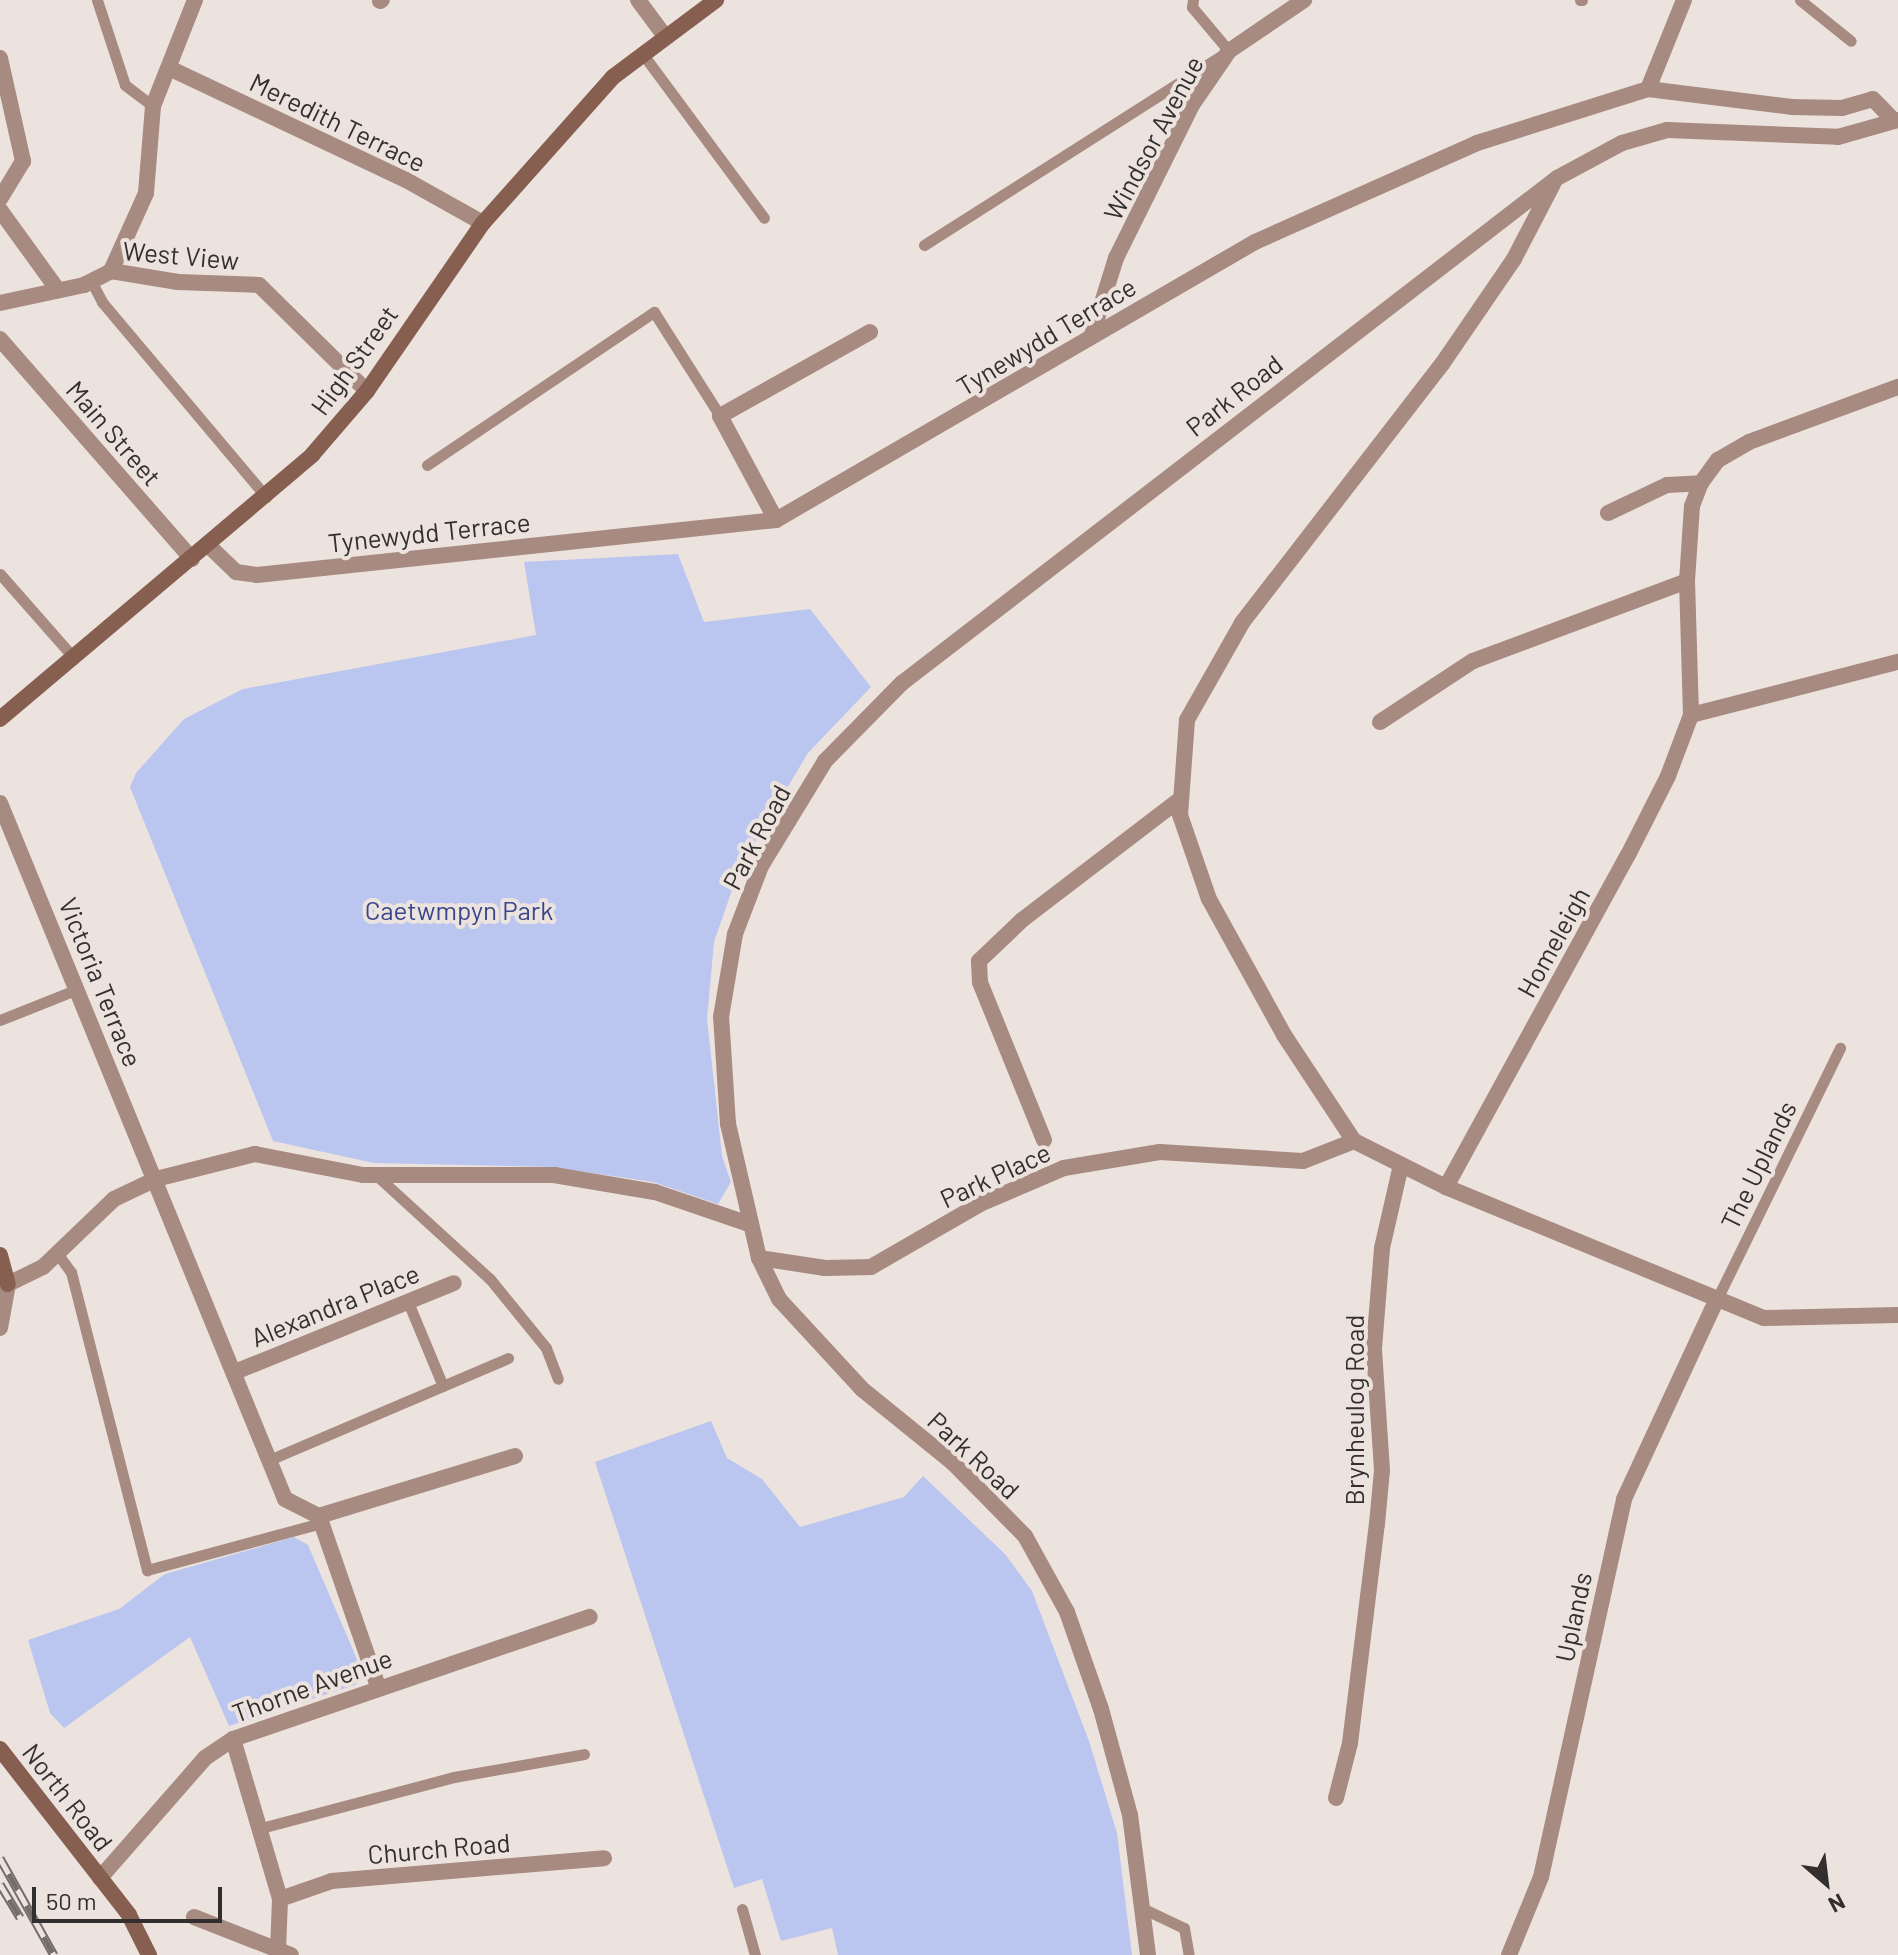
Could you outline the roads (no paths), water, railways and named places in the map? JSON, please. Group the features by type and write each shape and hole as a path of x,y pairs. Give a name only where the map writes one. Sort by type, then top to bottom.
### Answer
{"street":[{"path":"111,271 146,193 153,106 195,0"},
{"path":"638,0 664,35"},
{"name":"High Street","path":"0,719 312,455 367,391 483,223 613,77 664,35 716,0"},
{"name":"Windsor Avenue","path":"1092,335 1116,258 1192,105 1229,51 1304,0"},
{"path":"1648,89 1684,0"},
{"path":"0,58 23,161 0,199"},
{"name":"Meredith Terrace","path":"169,68 406,180 483,223"},
{"name":"Tynewydd Terrace","path":"208,545 236,572 257,575 776,520 1255,242 1477,143 1648,89 1792,107 1842,108 1873,99 1896,121"},
{"name":"Park Road","path":"1148,1955 1146,1910 1130,1815 1101,1709 1067,1612 1025,1536 952,1462 862,1389 779,1299 759,1258 749,1224 723,1078 721,1017 735,934 761,866 825,761 902,683 1557,178 1622,143 1667,130 1838,137 1896,121"},
{"path":"1557,178 1514,259 1442,364 1242,623 1187,720 1179,800 1209,899 1284,1035 1354,1141 1446,1187 1716,1301 1764,1318 1898,1315"},
{"path":"0,210 58,290"},
{"name":"West View","path":"0,303 91,281 111,271 178,282 259,285 367,391"},
{"path":"776,520 720,416 870,332"},
{"name":"Main Street","path":"0,339 192,559"},
{"name":"Homeleigh","path":"1446,1187 1628,855 1668,776 1691,715 1687,581 1692,506 1701,483 1718,460 1749,442 1898,387"},
{"path":"1608,513 1667,485 1701,483"},
{"path":"1380,722 1473,661 1687,581"},
{"path":"1691,715 1898,662"},
{"name":"Park Place","path":"1044,1140 980,982 979,961 1022,920 1179,800"},
{"name":"Victoria Terrace","path":"0,803 156,1179"},
{"name":"Park Place","path":"759,1258 825,1268 871,1267 980,1204 1064,1168 1160,1152 1303,1161 1354,1141"},
{"path":"8,1284 43,1267 114,1199 156,1179 255,1154 376,1174 554,1175 655,1192 749,1224"},
{"name":"Brynheulog Road","path":"1336,1798 1350,1743 1377,1524 1382,1470 1374,1348 1382,1248 1401,1165"},
{"name":"Alexandra Place","path":"156,1179 285,1499 320,1519"},
{"path":"0,1255 8,1284 0,1328"},
{"name":"Alexandra Place","path":"235,1372 454,1283"},
{"name":"Uplands","path":"1509,1955 1541,1877 1624,1499 1716,1301"},
{"path":"378,1686 320,1519 515,1456"},
{"name":"Thorne Avenue","path":"100,1878 205,1758 233,1739 378,1686 590,1617"},
{"path":"194,1917 284,1952 280,1899 233,1739"},
{"name":"North Road","path":"0,1749 129,1915 149,1955"},
{"name":"Church Road","path":"280,1899 332,1881 604,1858"}],"lane":[{"path":"97,0 121,78 153,106"},
{"path":"924,245 1229,51 1192,7 1193,0"},
{"path":"1800,0 1851,41"},
{"path":"642,53 764,218"},
{"path":"91,281 102,302 266,497"},
{"path":"427,465 654,312 720,416"},
{"path":"0,574 74,658"},
{"path":"0,1020 78,989"},
{"name":"The Uplands","path":"1716,1301 1840,1048"},
{"path":"376,1174 490,1279 546,1348 558,1379"},
{"path":"57,1253 71,1272 147,1570 320,1519"},
{"path":"408,1302 443,1386"},
{"path":"269,1460 508,1358"},
{"path":"261,1828 454,1777 584,1754"},
{"path":"742,1909 755,1955"},
{"path":"1146,1910 1184,1928 1189,1955"}],"railway":[{"path":"0,1858 54,1955"},
{"path":"0,1884 20,1917"}],"park label":[{"name":"Caetwmpyn Park","path":"459,910"}]}
